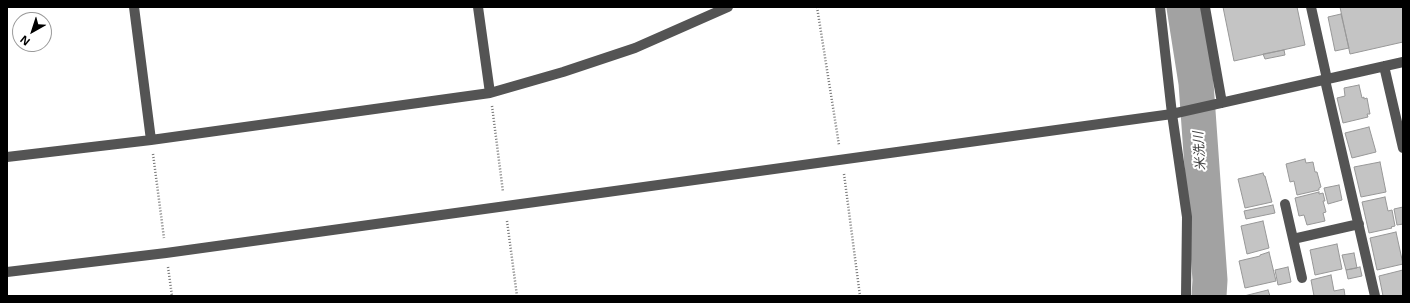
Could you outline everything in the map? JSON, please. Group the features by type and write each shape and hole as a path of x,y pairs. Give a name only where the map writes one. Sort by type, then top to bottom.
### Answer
{"street":[{"path":"134,7 151,140"},
{"path":"478,7 490,93"},
{"path":"7,157 151,140 490,93 563,72 636,48 728,7"},
{"path":"1160,7 1176,113 1187,217 1186,296"},
{"path":"1205,7 1218,104"},
{"path":"1311,7 1375,296"},
{"path":"7,272 166,253 1176,113 1403,62"},
{"path":"1384,66 1403,148"},
{"path":"1285,204 1302,278"},
{"path":"1293,239 1359,224"}],"path":[{"path":"151,140 172,296"}],"building":[{"path":"1223,7 1297,7 1305,45 1234,61"},
{"path":"1340,7 1403,7 1403,42 1350,54"},
{"path":"1341,14 1349,48 1335,51 1328,17"},
{"path":"1284,50 1285,55 1265,59 1263,54"},
{"path":"1359,85 1362,98 1367,98 1370,114 1367,114 1368,117 1343,123 1337,98 1345,96 1344,88"},
{"path":"1369,127 1376,152 1352,158 1345,133"},
{"path":"1305,159 1306,163 1313,162 1321,187 1319,190 1297,195 1294,181 1290,182 1286,164"},
{"path":"1380,162 1386,192 1361,197 1354,167"},
{"path":"1263,173 1272,202 1245,208 1238,179"},
{"path":"1339,185 1342,200 1328,204 1324,188"},
{"path":"1319,192 1319,194 1323,193 1325,201 1323,201 1326,212 1323,213 1325,221 1307,225 1304,215 1299,216 1295,198"},
{"path":"1385,197 1388,211 1392,210 1395,226 1369,233 1362,202"},
{"path":"1273,205 1275,213 1246,219 1244,211"},
{"path":"1403,207 1403,224 1397,225 1394,209"},
{"path":"1263,221 1269,248 1247,254 1241,226"},
{"path":"1396,232 1403,264 1377,270 1370,238"},
{"path":"1337,244 1342,269 1315,275 1310,250"},
{"path":"1269,252 1276,281 1245,288 1239,261 1260,256"},
{"path":"1354,253 1357,268 1346,270 1342,255"},
{"path":"1288,267 1291,282 1278,285 1275,270"},
{"path":"1360,267 1362,276 1348,279 1346,270"},
{"path":"1403,270 1403,296 1383,296 1379,276"},
{"path":"1331,275 1334,291 1344,289 1345,296 1314,296 1311,280"},
{"path":"1268,290 1270,296 1244,296"}],"waterway":[{"name":"米洗川","path":"1184,7 1196,83 1210,280 1209,296"}]}
